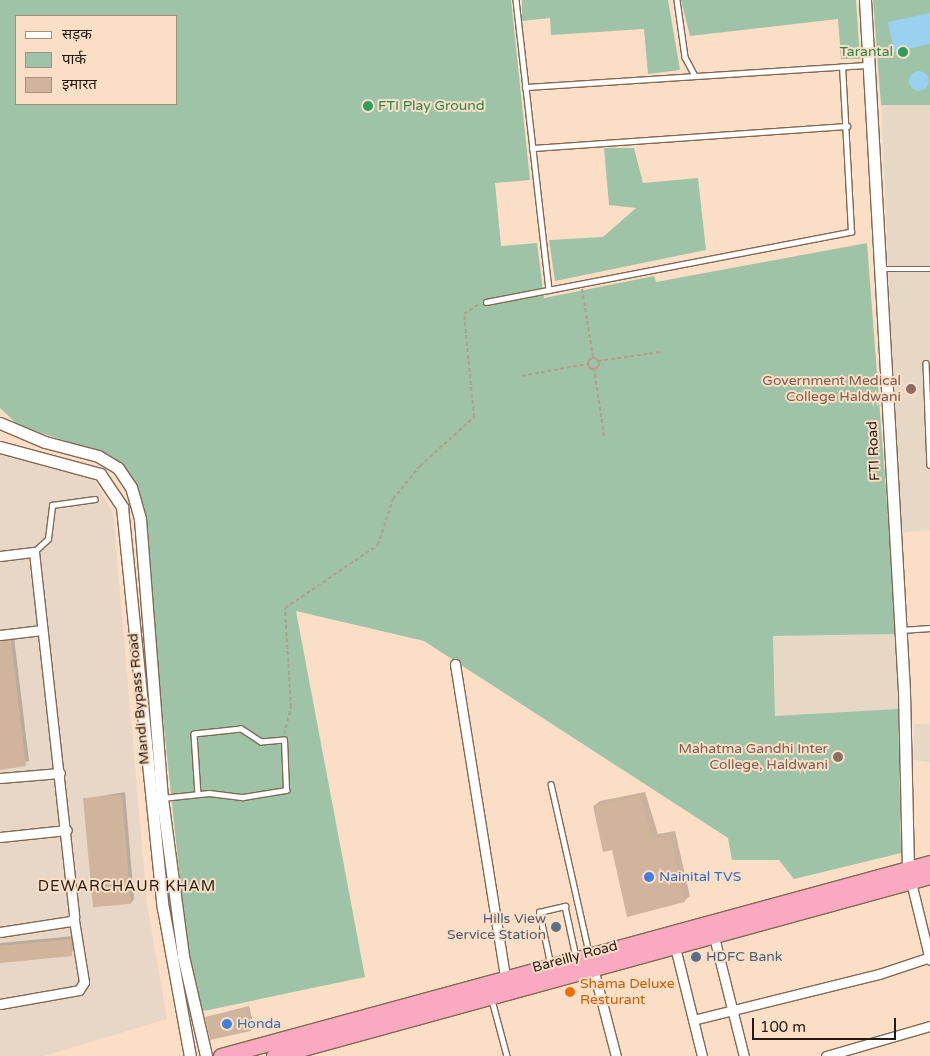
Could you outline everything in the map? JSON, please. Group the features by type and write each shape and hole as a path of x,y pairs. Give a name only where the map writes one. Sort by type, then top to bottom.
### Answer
{"highway":[{"name":"Bareilly Road","path":"909,876 930,863"},
{"name":"Bareilly Road","path":"221,1056 582,955 713,930 909,876 930,876"},
{"name":"Bareilly Road","path":"274,1056 675,947 713,930"},
{"path":"582,955 593,968"}],"main road":[{"name":"FTI Road","path":"865,0 900,630 909,876"},
{"name":"Mandi Bypass Road","path":"0,423 45,442 98,456 118,468 131,487 140,519 162,798 183,956 206,1056"},
{"name":"Mandi Bypass Road","path":"0,447 100,474 122,507 163,908 190,1056"}],"street":[{"path":"0,556 34,552 67,830 74,920 84,982 79,990 0,1004"},
{"path":"0,635 42,630"},
{"path":"455,664 505,976"},
{"path":"0,778 60,772"},
{"path":"0,837 67,830"},
{"path":"693,1020 879,974 930,958 909,876"},
{"path":"0,932 74,920"},
{"path":"713,930 731,1010 744,1056"},
{"path":"675,947 702,1056"},
{"path":"593,968 616,1056"},
{"path":"826,1056 930,1026"}],"lane":[{"path":"516,0 549,290"},
{"path":"677,0 686,57 695,76"},
{"path":"525,87 868,65"},
{"path":"486,302 846,236 855,226 842,67"},
{"path":"532,148 847,126"},
{"path":"881,269 930,269"},
{"path":"926,363 930,465"},
{"path":"34,552 48,539 52,504 95,498"},
{"path":"900,630 930,628"},
{"path":"162,798 198,794 243,796 286,790 284,740 261,742 241,729 194,734 198,794"},
{"path":"551,784 582,955"},
{"path":"550,964 539,912 565,906 582,955"},
{"path":"491,996 507,1056"}],"path":[{"path":"581,284 593,357 598,361 660,352"},
{"path":"284,740 284,720 291,708 285,608 378,545 393,499 420,466 474,418 464,314 486,302"},
{"path":"522,376 587,364 593,357"},
{"path":"598,361 594,368 604,436"},
{"path":"587,364 594,368"}],"shaded area":[{"name":"Government Medical College Haldwani","path":"930,104 930,530 900,533 881,105"},
{"path":"0,455 93,478 113,513 147,904 167,1019 44,1056 0,1056"},
{"name":"Mahatma Gandhi Inter College, Haldwani","path":"897,634 901,853 794,879 779,860 773,636"},
{"path":"914,724 930,724 930,762 914,760"}],"green space":[{"path":"0,0 511,0 530,180 495,183 501,246 537,243 544,298 654,276 656,282 867,243 897,634 773,636 775,716 898,709 901,853 794,879 779,860 732,860 728,838 424,641 296,611 365,977 194,1013 140,498 129,475 112,457 18,425 0,408"},
{"path":"522,0 668,0 680,70 648,74 644,29 551,35 550,18 522,21"},
{"path":"681,0 856,0 860,59 841,59 838,19 690,36"},
{"name":"Tarantal","path":"873,0 930,0 930,105 881,105"},
{"path":"604,148 634,148 643,183 698,178 706,250 555,281 549,240 603,237 636,208 609,205"}],"water":[{"path":"930,13 930,44 894,52 888,22"},
{"path":"919,71 926,74 929,81 926,88 919,91 912,88 909,81 912,74"}],"building":[{"path":"11,640 26,766 0,770 0,641"},
{"path":"122,795 131,904 93,907 83,798"},
{"name":"Nainital TVS","path":"640,796 653,839 670,836 685,902 627,917 612,850 603,852 593,806"},
{"path":"71,939 72,956 0,963 0,946"},
{"name":"Honda","path":"246,1009 251,1031 210,1040 205,1017"}],"place":[{"name":"Tarantal","path":"903,52"},
{"name":"FTI Play Ground","path":"368,106"},
{"name":"Government Medical College Haldwani","path":"911,389"},
{"name":"Mahatma Gandhi Inter College, Haldwani","path":"838,757"},
{"name":"Nainital TVS","path":"649,877"},
{"name":"Hills View Service Station","path":"556,927"},
{"name":"HDFC Bank","path":"696,957"},
{"name":"Shama Deluxe Resturant","path":"570,992"},
{"name":"Honda","path":"227,1024"}],"district":[{"name":"DEWARCHAUR KHAM","path":"127,887"}]}
